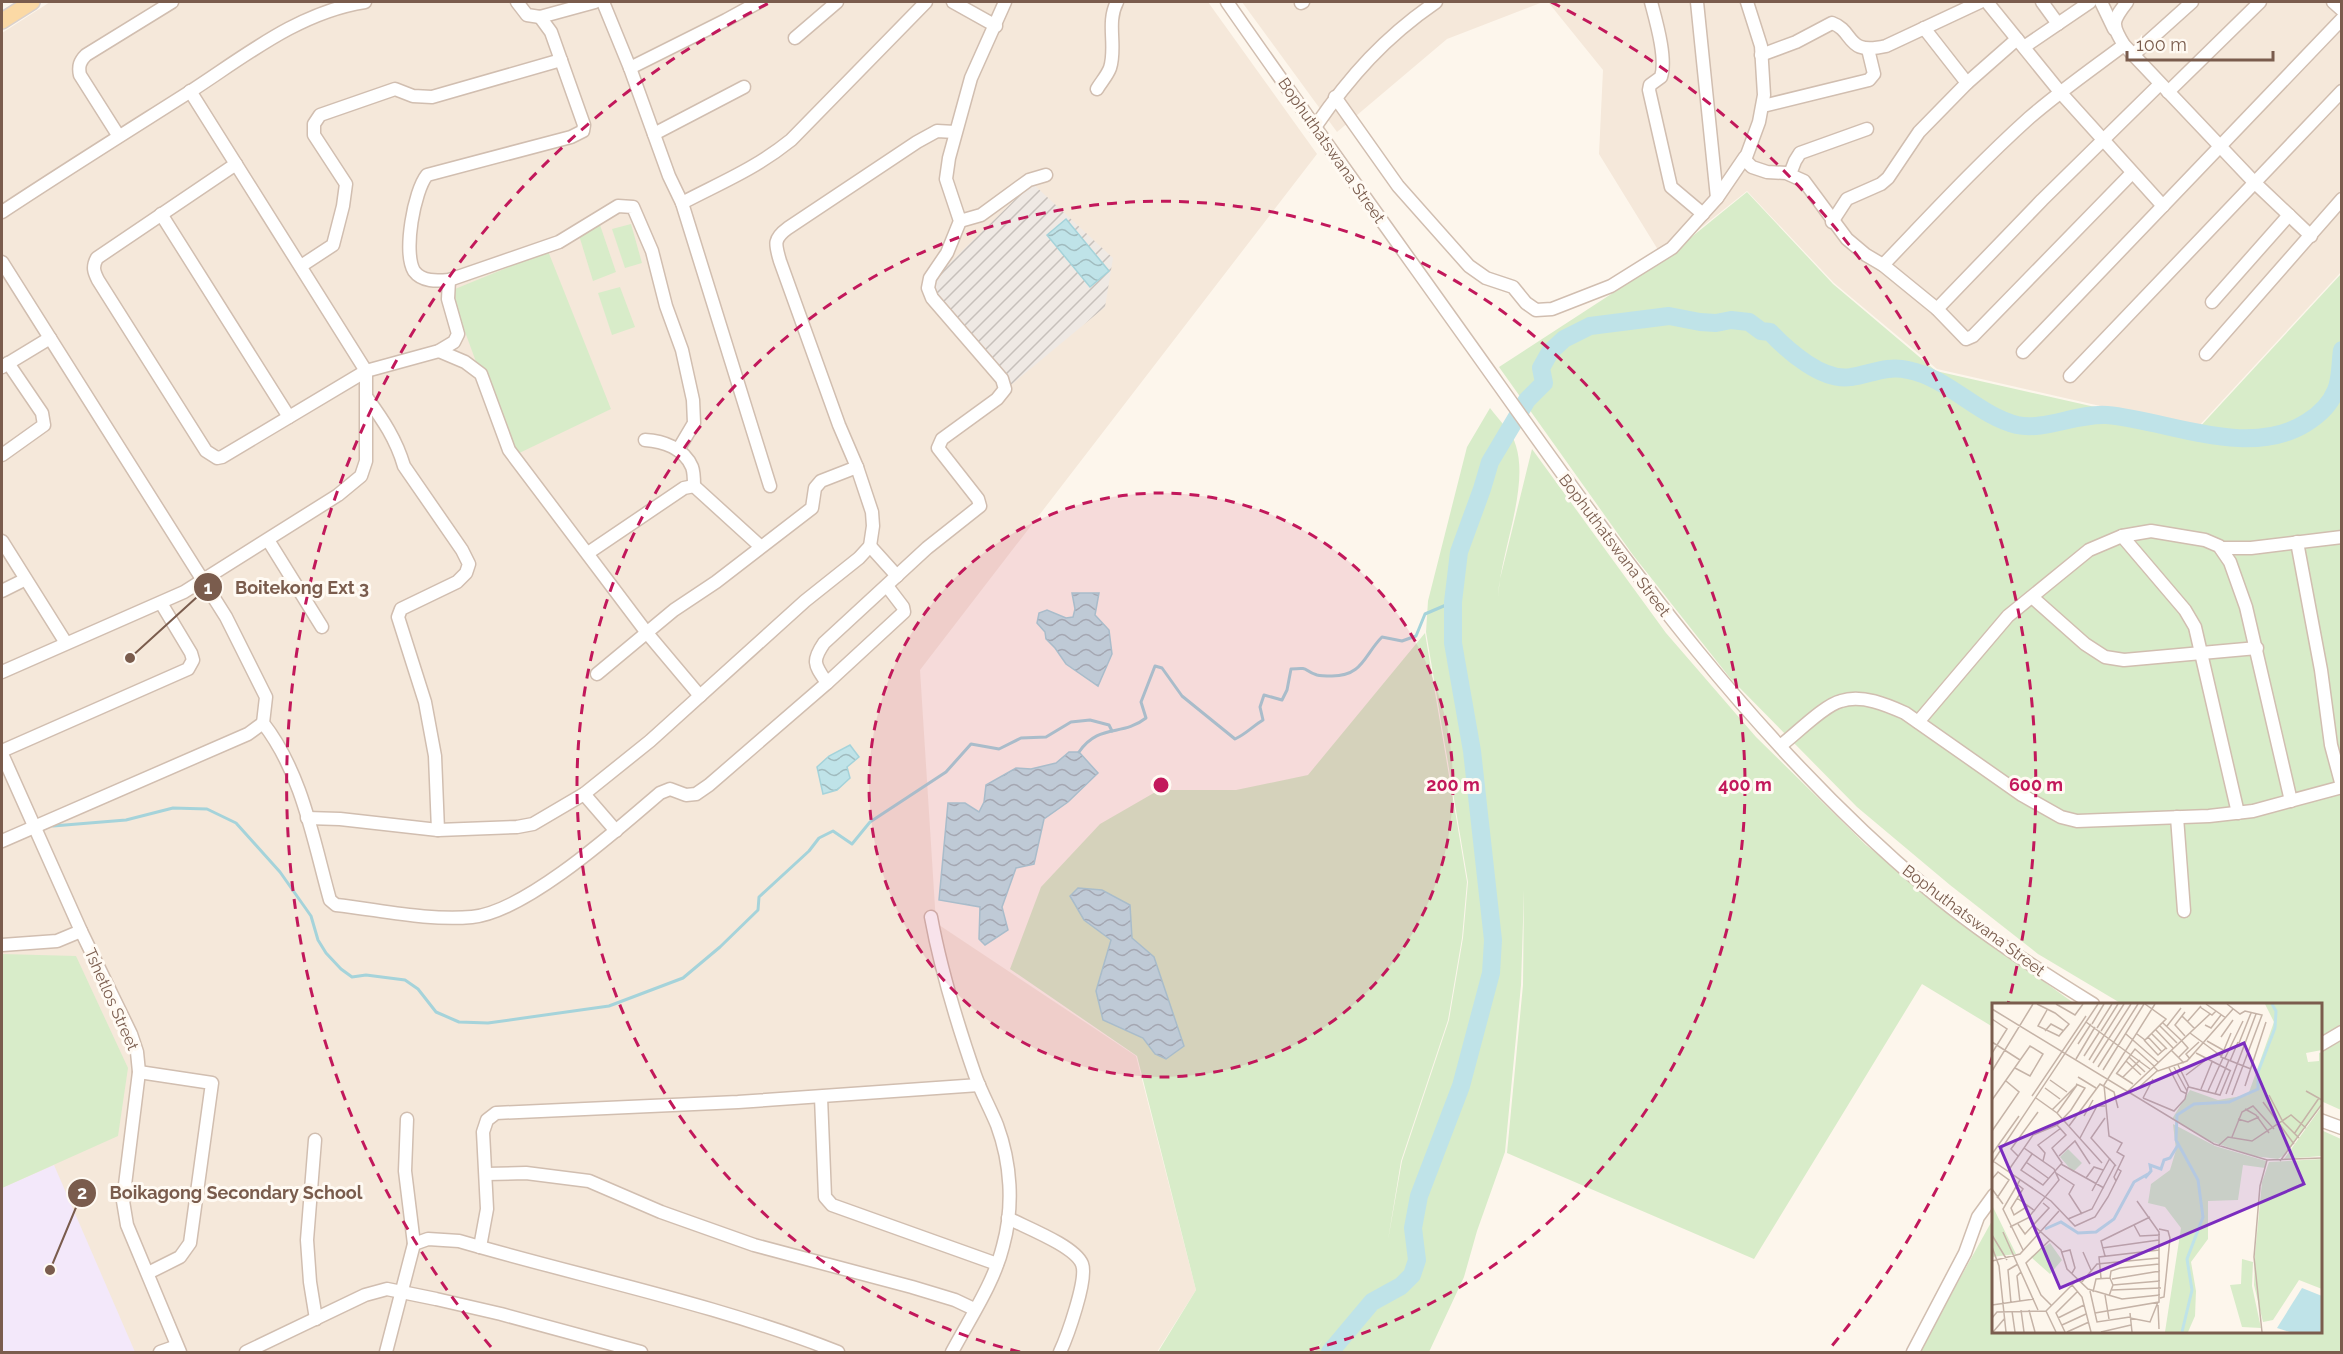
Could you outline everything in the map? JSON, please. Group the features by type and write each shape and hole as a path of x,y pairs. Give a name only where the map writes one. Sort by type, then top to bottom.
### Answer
{"main road":[{"path":"2,21 32,2"}],"street":[{"path":"118,135 80,75 81,60 172,2"},
{"path":"2,212 118,135 287,29 353,3 365,2"},
{"path":"517,2 527,15 540,17 595,2"},
{"path":"603,2 682,203 770,486"},
{"path":"630,68 759,2"},
{"path":"795,38 837,2"},
{"path":"682,203 768,159 791,140 926,2"},
{"path":"953,2 996,26"},
{"path":"827,683 817,669 815,656 824,643 927,548 980,506 978,499 938,448 942,440 997,399 1005,389 1002,379 932,298 928,288 930,278 947,254 960,221 946,179 955,132 971,78 1005,2"},
{"path":"1097,89 1109,70 1112,57 1112,10 1117,2"},
{"name":"Bophuthatswana Street","path":"1227,2 1545,451 1696,652 1780,746 1873,840 1929,890 2006,949 2089,1003"},
{"path":"1315,127 1368,57 1386,39 1436,2"},
{"path":"1651,2 1658,30 1662,71 1661,78 1650,85 1649,90 1666,175 1675,193 1703,214"},
{"path":"1696,2 1717,198"},
{"path":"1335,98 1398,186 1469,266 1486,278 1513,287 1526,303 1536,310 1552,309 1611,286 1672,248 1717,198 1745,157 1763,106 1764,95 1761,46 1747,2"},
{"path":"1761,56 1796,42 1832,23 1837,25 1855,45 1868,49 1886,46 1980,2"},
{"path":"1987,2 2102,141 2163,206"},
{"path":"2042,2 2058,24"},
{"path":"1832,222 1847,199 1881,184 1888,178 1919,132 1967,83 2020,43 2058,24 2090,2"},
{"path":"2102,2 2124,45 2254,182 2311,236"},
{"path":"2114,29 2115,21 2127,2"},
{"path":"2133,55 2192,2"},
{"path":"1937,309 2102,141 2260,2"},
{"path":"2333,2 2342,10"},
{"path":"540,17 551,32 584,125 582,131 571,137 431,172 422,180 413,219 409,247 411,261 415,272 424,279 449,280 559,242 618,206 633,207 652,251 666,306 682,350 693,400 694,423 678,450"},
{"path":"2023,352 2342,19"},
{"path":"1924,28 1967,83"},
{"path":"1883,265 1967,176 2060,92 2124,45"},
{"path":"1763,106 1869,80 1874,74 1868,49"},
{"path":"301,266 333,245 346,184 314,135 314,124 320,115 395,89 413,96 432,97 561,60"},
{"path":"654,134 744,87"},
{"path":"2,672 161,603 204,581 338,495 361,476 366,461 366,371 190,91"},
{"path":"2070,376 2342,91"},
{"path":"1790,174 1800,153 1867,129"},
{"path":"307,818 340,819 438,830 517,827 533,824 584,794 650,741 805,601 859,558 870,546 873,526 872,512 780,261 776,242 779,235 788,228 917,142 937,131 955,132"},
{"path":"1745,157 1752,167 1790,174 1804,181 1832,222 1858,249 1883,265 1937,309 1962,337 1969,339 2132,173"},
{"path":"236,164 97,258 93,264 93,271 98,280 206,451 212,456 222,457 366,371 439,351 454,342 458,334 448,299 449,280"},
{"path":"960,221 981,214 1029,180 1046,175"},
{"path":"2206,354 2342,199"},
{"path":"161,214 289,417"},
{"path":"2212,303 2289,215"},
{"path":"2,262 226,617 266,697 263,723 279,743 296,778 330,900 336,905 439,917 474,917 498,911 530,893 599,845 660,792 670,789 687,795 696,794 702,790 827,683 904,612 903,607 887,586"},
{"path":"2,456 40,430 45,420 5,366 50,338"},
{"path":"439,351 465,362 481,374 509,450 647,633 700,696"},
{"path":"367,398 388,426 404,466 462,550 469,564 466,573 457,582 401,609 398,617 425,702 435,756 438,830"},
{"path":"645,440 661,441 678,450 692,467 694,486 760,546"},
{"path":"597,674 647,633 812,508 815,488 821,481 857,467"},
{"path":"588,552 684,488 694,486"},
{"path":"1918,722 2008,616 2089,550 2122,536 2151,531 2205,540 2221,548 2251,548 2342,537"},
{"path":"2122,536 2185,610 2195,627 2238,813"},
{"path":"268,540 322,627"},
{"path":"2,541 24,580 66,643"},
{"path":"1780,746 1841,700 1861,700 1887,705 1918,722 2022,795 2061,817 2077,821 2238,813 2342,786 2331,745 2321,670 2297,542"},
{"path":"870,546 897,576"},
{"path":"2221,548 2230,562 2246,607 2291,801"},
{"path":"2,591 24,580"},
{"path":"2032,597 2085,644 2105,657 2124,660 2257,648"},
{"path":"2,753 188,669 192,660 191,653 161,603"},
{"path":"2,841 248,734 263,723"},
{"name":"Tshetlos Street","path":"2,753 81,932 131,1034 137,1052 139,1072 123,1201 127,1225 178,1349"},
{"path":"584,794 616,831"},
{"path":"2177,817 2184,911"},
{"path":"931,917 938,958 979,1085 1007,1156 1009,1176 1008,1218 1003,1246 997,1264 952,1353"},
{"path":"2,945 57,941 81,932"},
{"path":"2322,1044 2342,1032"},
{"path":"139,1072 212,1083 190,1243 180,1257 148,1274"},
{"path":"480,1247 487,1209 483,1132 487,1120 496,1113 821,1097 979,1085"},
{"path":"821,1097 825,1197 832,1205 997,1264"},
{"path":"386,1352 414,1244 405,1171 407,1119"},
{"path":"2322,1121 2342,1128"},
{"path":"315,1140 307,1240 316,1319"},
{"path":"486,1174 526,1173 589,1181 661,1212 753,1245 912,1287 955,1300 974,1309"},
{"path":"1913,1353 1965,1253 1978,1217 1992,1198"},
{"path":"1008,1218 1067,1249 1082,1262 1084,1273 1069,1332 1060,1353"},
{"path":"414,1244 428,1239 459,1241 646,1291 795,1335 838,1353"},
{"path":"246,1353 366,1295 387,1289 501,1314 641,1353"},
{"path":"160,1353 178,1349"}],"shaded area":[{"path":"50,2 1208,2 1317,154 920,670 936,923 1136,1056 1196,1290 1157,1352 2,1352 2,33"},
{"path":"1242,2 1543,2 1447,39 1337,132"},
{"path":"1548,2 2341,2 2341,272 2197,428 1937,369 1834,283 1747,191 1663,258 1599,154 1603,70"},
{"path":"1032,183 1113,258 1105,307 1011,385 924,288"},
{"path":"54,1165 135,1352 2,1352 2,1188"}],"green space":[{"path":"1747,192 1833,284 1936,371 2197,430 2341,274 2341,1024 2322,1037 2322,1003 2120,1003 2038,954 1950,885 1857,807 1730,678 1633,555 1499,367 1662,261"},
{"path":"631,224 642,263 625,268 612,229"},
{"path":"600,225 616,272 593,281 578,232"},
{"path":"548,251 611,409 511,457 450,291"},
{"path":"620,287 635,327 612,335 598,293"},
{"path":"1490,408 1512,436 1516,446 1519,463 1517,500 1500,578 1532,449 1666,633 1756,737 1866,845 1989,942 2074,1003 1992,1003 1992,1026 1922,984 1754,1259 1507,1153 1523,985 1524,890 1521,985 1505,1152 1477,1231 1464,1277 1429,1352 1314,1352 1323,1340 1313,1352 1158,1352 1196,1290 1137,1056 1010,969 1041,887 1100,824 1159,790 1236,790 1308,775 1425,633 1467,882 1462,938 1448,1020 1401,1161 1388,1240 1402,1161 1449,1020 1463,938 1468,882 1426,632 1428,601 1467,447"},
{"path":"2,954 76,956 128,1068 118,1136 2,1188"},
{"path":"2341,1038 2341,1110 2322,1101 2322,1050"},
{"path":"2322,1130 2341,1139 2341,1352 1919,1352 1992,1221 1992,1333 2322,1333"}],"water":[{"path":"1066,219 1109,271 1090,287 1047,235"},
{"path":"1072,593 1099,593 1095,615 1109,630 1112,654 1098,686 1066,664 1046,639 1045,632 1037,623 1039,613 1047,610 1066,618 1073,617 1075,609"},
{"path":"850,745 859,757 847,767 850,778 837,790 823,794 817,767 829,756"},
{"path":"1069,752 1079,752 1098,773 1068,802 1044,819 1034,864 1016,868 1002,907 1008,930 985,945 979,939 980,907 939,900 948,803 965,803 979,812 984,802 986,785 1016,768 1031,769 1056,763"},
{"path":"1078,888 1102,890 1130,905 1132,938 1154,957 1184,1046 1166,1059 1155,1054 1143,1038 1103,1020 1096,991 1111,940 1084,920 1070,896"}],"waterway":[{"path":"1330,1352 1372,1302 1401,1286 1412,1275 1417,1260 1413,1228 1419,1196 1461,1086 1491,973 1493,940 1472,751 1453,643 1453,602 1459,552 1490,462 1527,400 1544,383 1541,368 1550,352 1564,339 1590,326 1669,316 1700,322 1716,323 1731,320 1749,322 1761,331 1770,332 1796,356 1829,375 1851,377 1886,369 1908,370 1937,381 1989,413 2017,425 2038,426 2107,415 2209,435 2259,438 2283,433 2306,423 2327,405 2338,385 2342,350"},
{"path":"1079,752 1095,737 1137,724 1146,718 1141,702 1155,666 1162,668 1182,696 1235,739 1263,720 1260,707 1264,695 1282,700 1287,690 1291,669 1304,669 1324,676 1350,672 1362,663 1382,637 1402,641 1416,636 1425,614 1453,602"},
{"path":"53,826 126,820 173,808 207,809 236,823 280,872 311,916 318,940 326,953 341,969 352,977 366,975 405,980 418,989 436,1012 459,1022 488,1023 609,1006 683,978 720,947 758,910 759,897 809,851 819,838 833,831 852,844 870,822 946,772 971,744 999,749 1021,738 1046,737 1071,722 1090,720 1109,725 1112,731"}],"place":[{"name":"Boitekong Ext 3","path":"130,658"},
{"name":"Boikagong Secondary School","path":"50,1270"}]}
